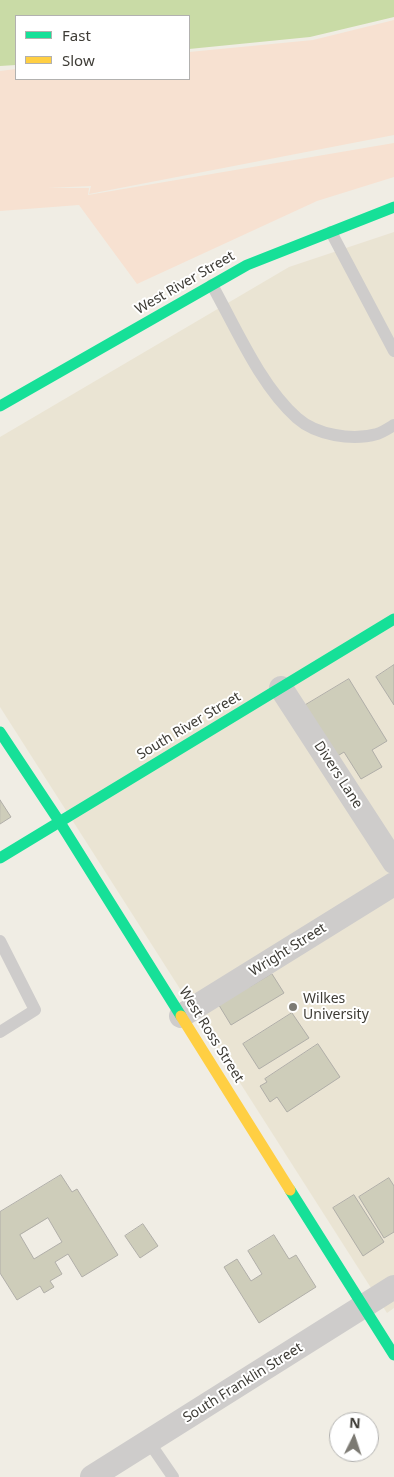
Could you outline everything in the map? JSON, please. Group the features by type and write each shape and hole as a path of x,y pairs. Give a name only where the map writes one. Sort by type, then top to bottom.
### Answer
{"street":[{"name":"West River Street","path":"0,406 247,265 394,207"},
{"name":"South River Street","path":"0,858 58,821 394,620"},
{"name":"Divers Lane","path":"281,688 394,862"},
{"name":"West Ross Street","path":"0,732 394,1355"},
{"name":"Wright Street","path":"181,1016 394,884"},
{"name":"South Franklin Street","path":"95,1476 394,1288"}],"lane":[{"path":"331,232 394,351"},
{"path":"212,285 260,371 285,406 298,419 313,428 347,438 377,434 394,425"},
{"path":"0,942 35,1010 0,1032"},
{"path":"149,1442 173,1477"}],"shaded area":[{"path":"0,0 394,0 394,17 310,37 190,49 190,15 15,15 15,65 0,66"},
{"path":"394,20 394,135 89,194 91,186 48,188 89,188 88,195 394,143 394,177 317,201 137,284 79,205 0,211 0,71 15,69 15,80 190,80 190,52 313,40"},
{"name":"Wilkes University","path":"394,232 394,1308 387,1313 0,707 0,437 289,267"}],"building":[{"path":"394,665 394,705 376,677"},
{"path":"349,679 387,741 372,750 382,767 361,779 344,752 331,760 299,709"},
{"path":"0,800 11,817 0,824"},
{"path":"272,974 284,993 231,1025 217,1002"},
{"path":"292,1013 309,1038 259,1069 243,1044"},
{"path":"318,1044 340,1077 287,1112 277,1097 270,1102 260,1086 267,1082 265,1079"},
{"path":"61,1175 72,1192 77,1189 118,1255 82,1277 68,1254 55,1262 62,1274 50,1281 54,1287 44,1293 40,1286 17,1300 0,1273 0,1212","holes":["48,1218 62,1242 34,1259 20,1235"]},
{"path":"389,1178 394,1186 394,1232 384,1238 359,1197"},
{"path":"354,1195 384,1242 363,1256 333,1208"},
{"path":"143,1224 158,1246 140,1258 125,1236"},
{"path":"274,1235 289,1259 296,1255 316,1287 259,1323 224,1267 237,1259 251,1281 262,1274 248,1251"}],"traffic: fast":[{"path":"0,406 247,265 394,207"},
{"path":"0,858 394,619"},
{"path":"0,732 59,821 181,1016"},
{"path":"290,1190 394,1355"}],"traffic: slow":[{"path":"181,1016 290,1190"}],"place":[{"name":"Wilkes University","path":"293,1007"}]}
